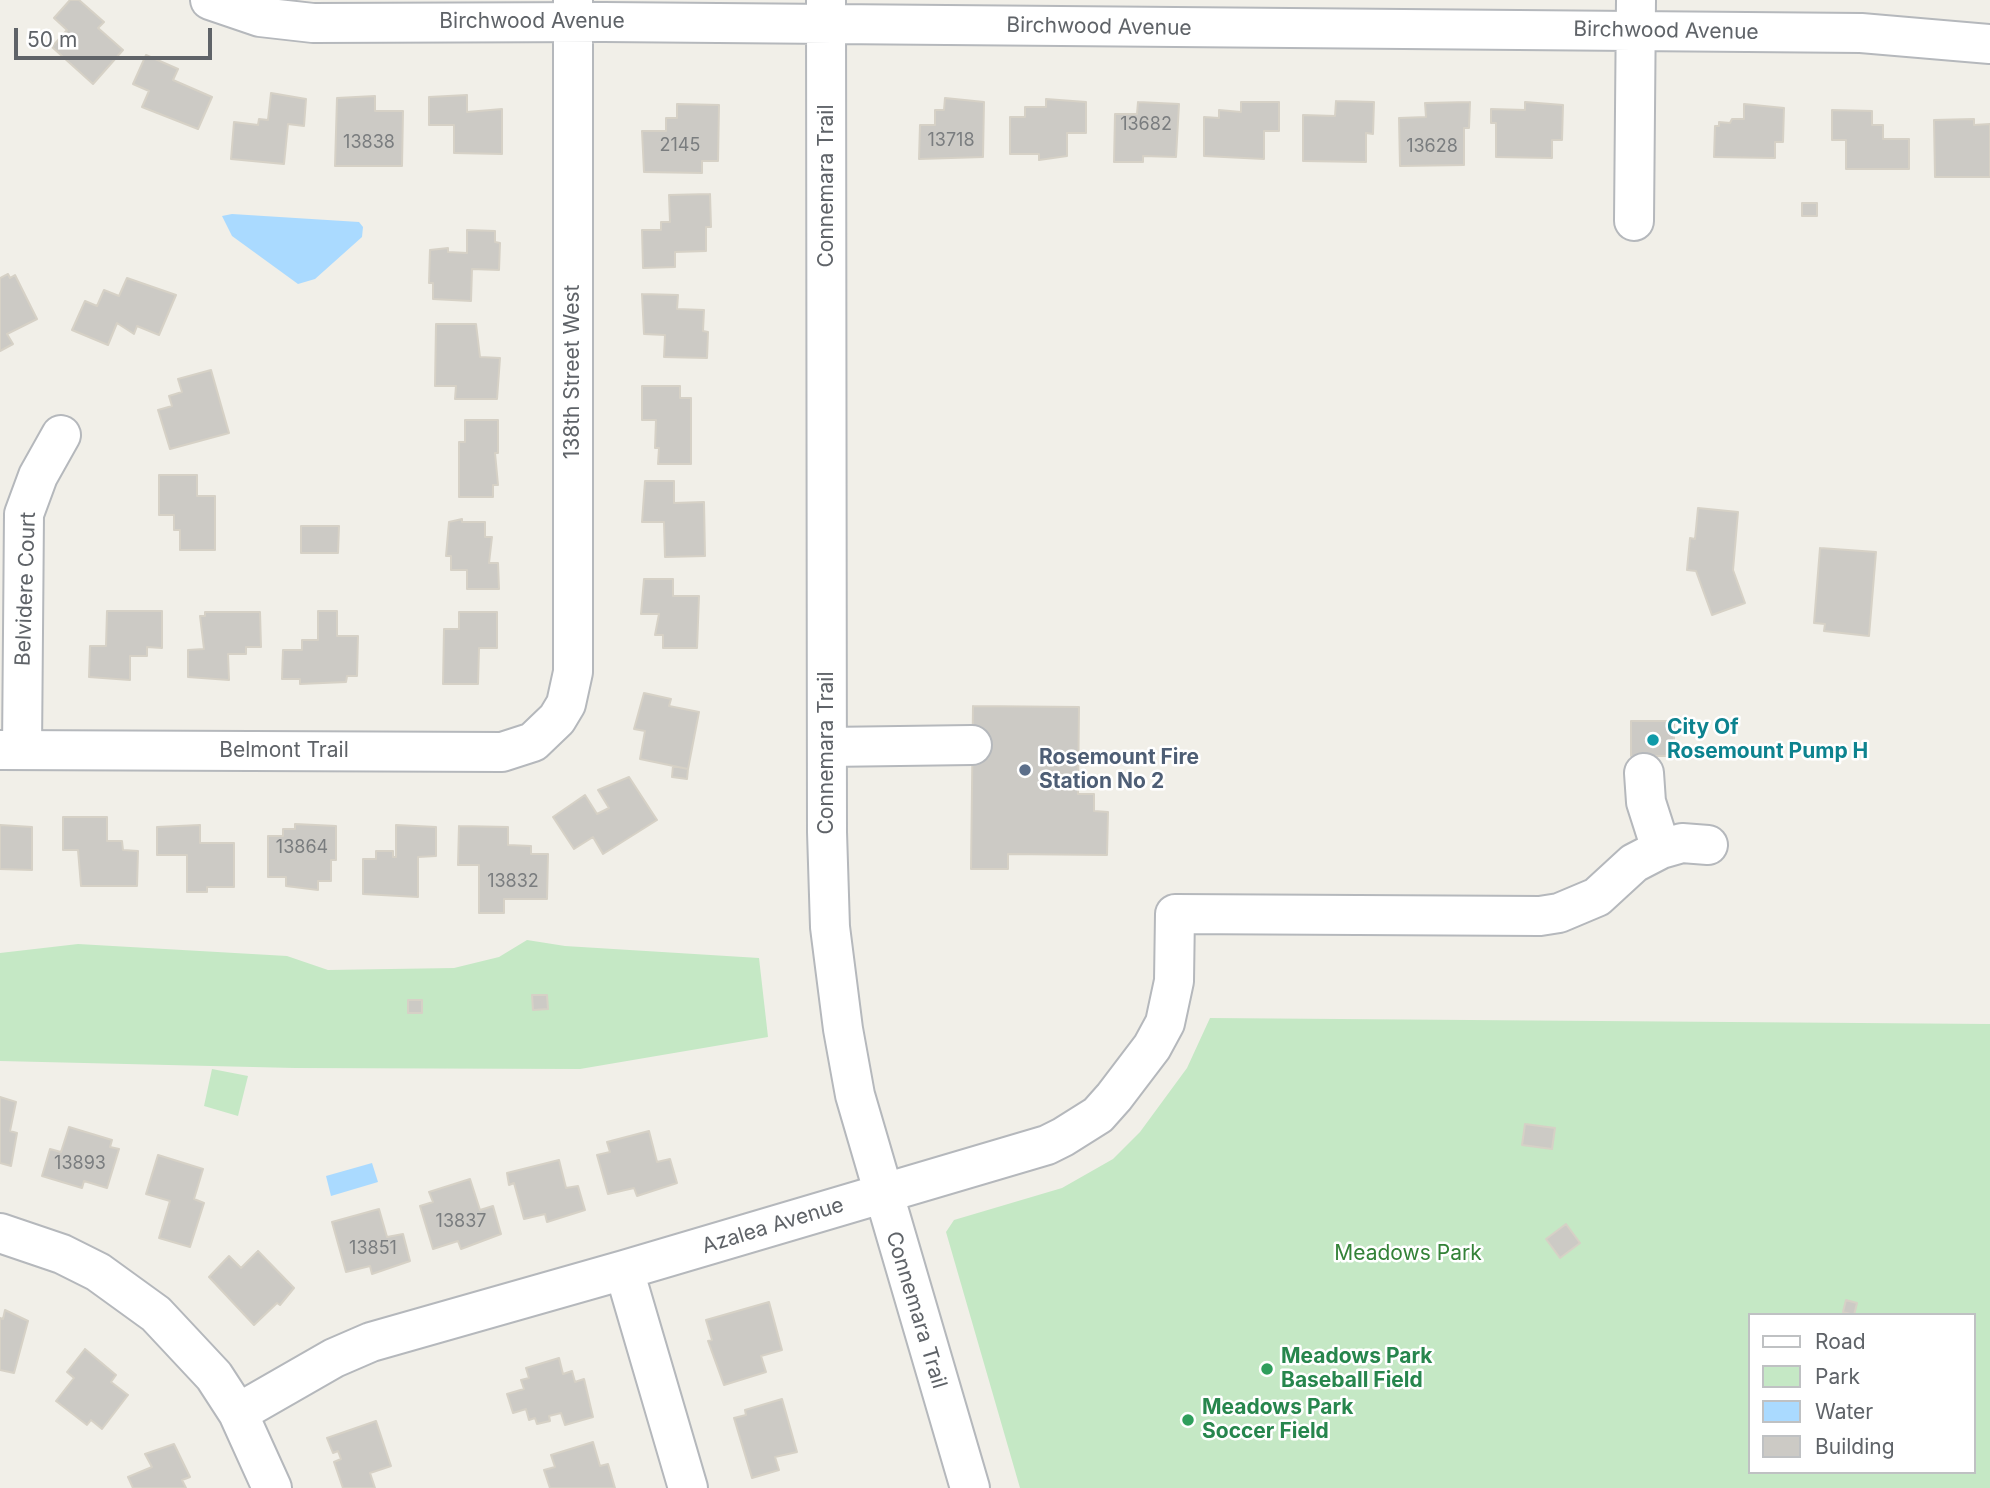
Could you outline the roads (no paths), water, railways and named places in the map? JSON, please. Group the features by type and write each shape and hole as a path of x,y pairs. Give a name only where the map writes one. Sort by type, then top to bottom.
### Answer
{"street":[{"name":"Birchwood Avenue","path":"210,0 260,17 294,22 573,11 1636,16 1990,44"},
{"name":"138th Street West","path":"557,719 566,704 573,673 573,11"},
{"name":"Connemara Trail","path":"826,12 827,747 829,884 836,980 855,1095 970,1488"},
{"path":"1634,221 1636,16"},
{"name":"Belvidere Court","path":"11,750 24,514 38,476 61,435"},
{"name":"Belmont Trail","path":"11,750 502,752 533,742 557,719"},
{"path":"827,747 972,745"},
{"path":"1644,773 1646,802 1661,849 1682,843 1708,845"},
{"name":"Azalea Avenue","path":"238,1413 353,1348 1047,1145 1098,1115 1152,1046 1165,1023 1174,981 1175,914 1540,916 1559,913 1597,897 1634,863 1661,849"},
{"path":"0,1233 62,1254 129,1292 182,1339 214,1377 238,1413 272,1488"},
{"path":"624,1270 688,1488"}],"water":[{"path":"232,214 359,222 363,227 362,237 315,279 298,284 232,236 222,216"},
{"path":"372,1163 378,1182 331,1196 326,1176"}],"place":[{"name":"City Of Rosemount Pump H","path":"1653,740"},
{"name":"Rosemount Fire Station No 2","path":"1025,770"},
{"name":"Meadows Park Baseball Field","path":"1267,1369"},
{"name":"Meadows Park Soccer Field","path":"1188,1420"}],"park label":[{"name":"Meadows Park","path":"1408,1254"}]}
